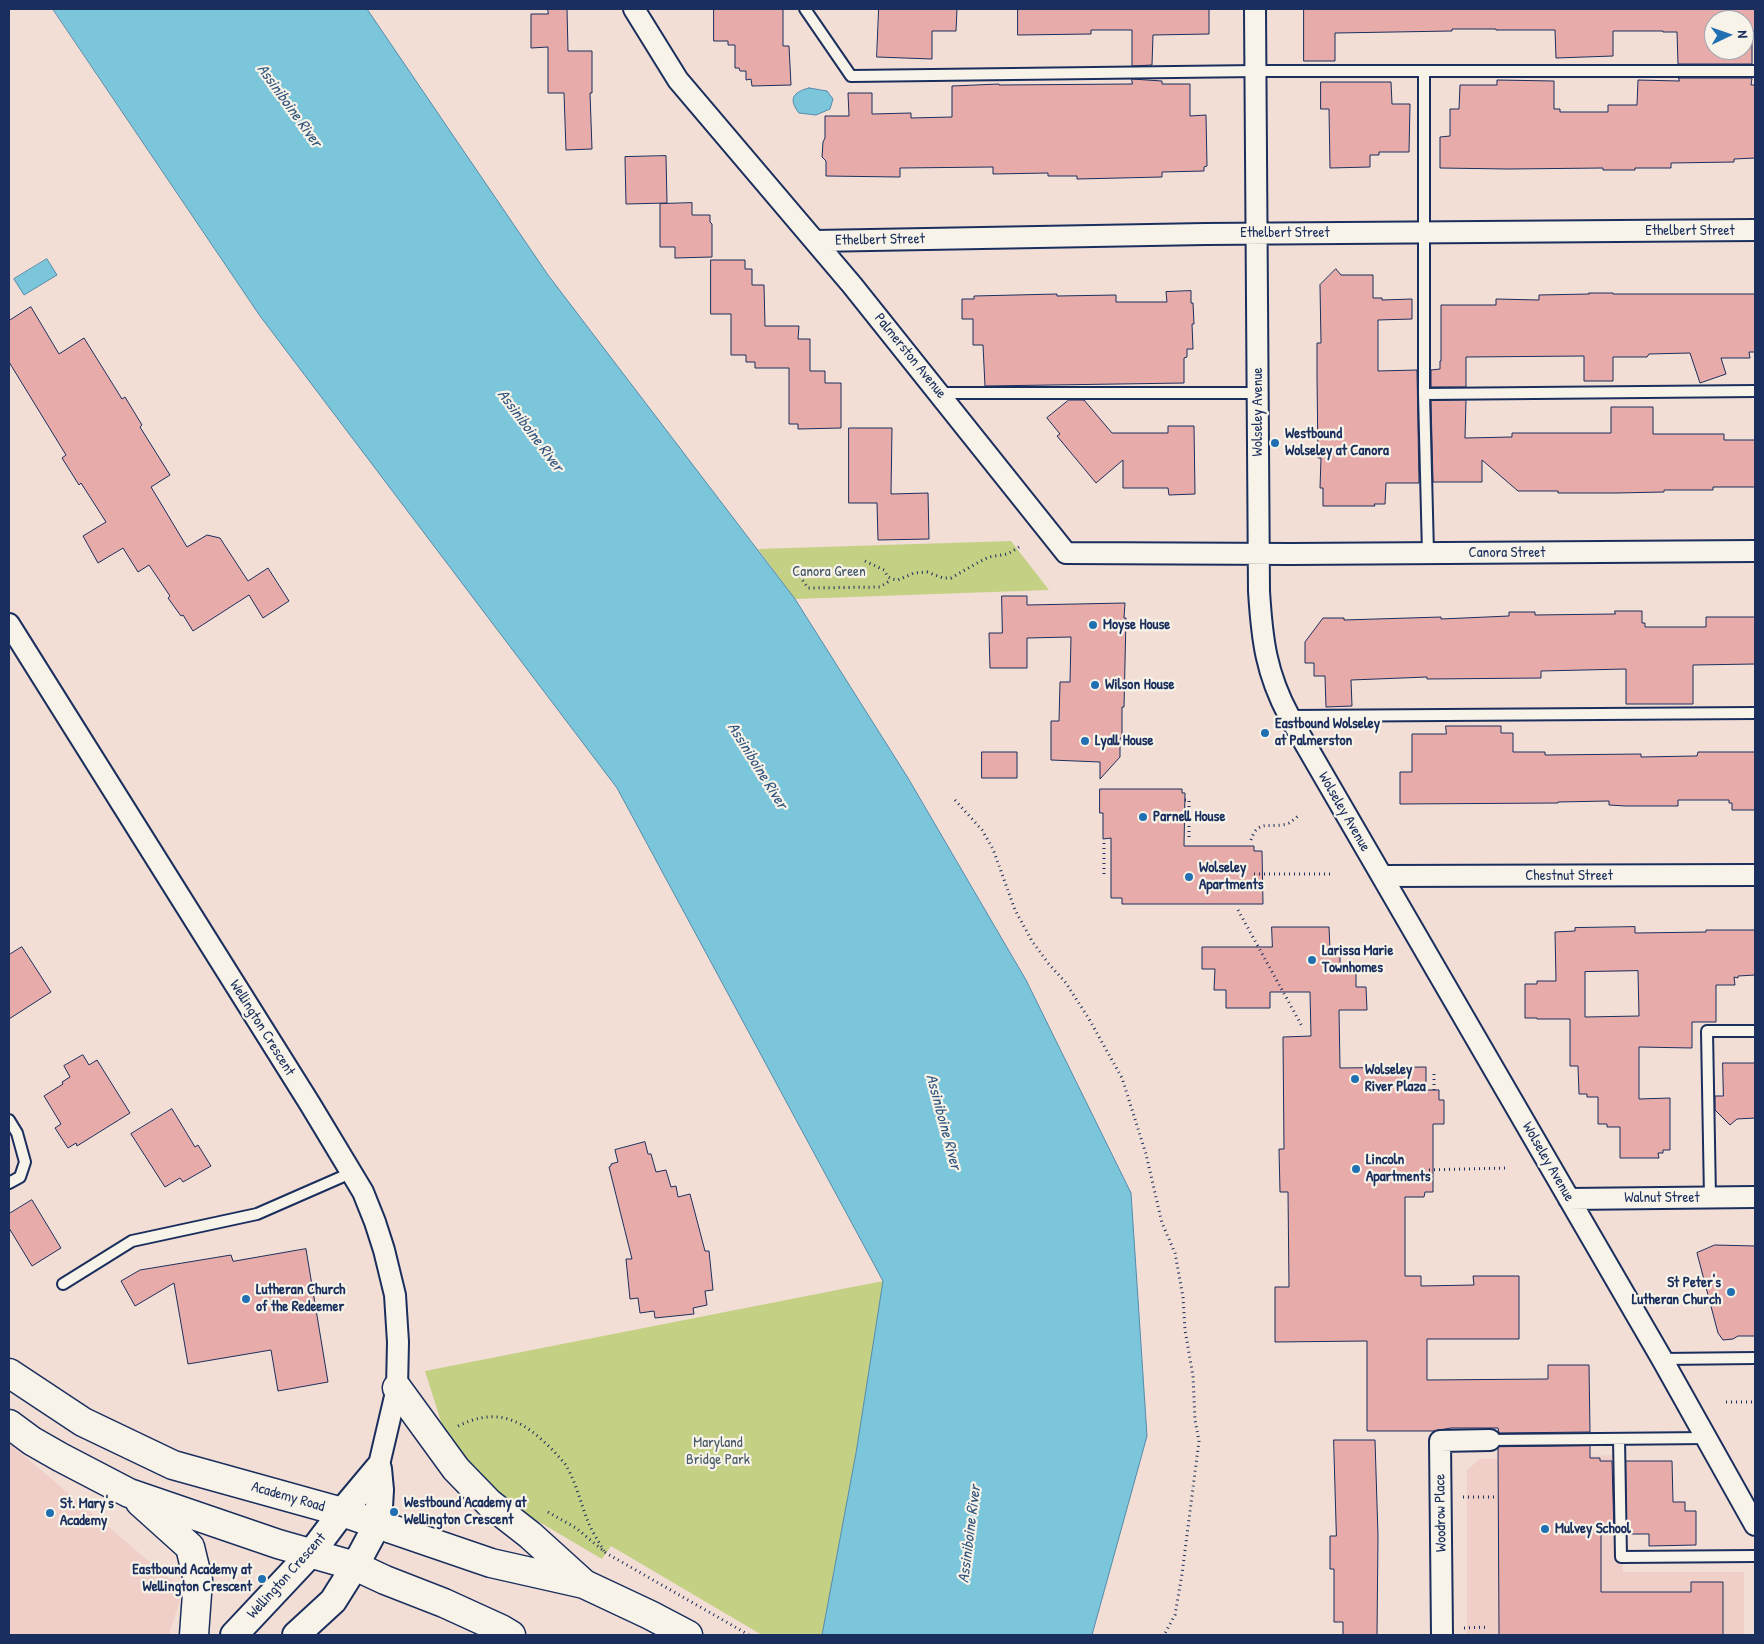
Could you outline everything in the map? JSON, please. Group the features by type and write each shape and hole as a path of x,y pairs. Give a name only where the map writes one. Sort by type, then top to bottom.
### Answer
{"main road":[{"name":"Academy Road","path":"9,1373 83,1422 174,1465 342,1512 491,1563 584,1584"},
{"path":"397,1388 456,1469 489,1503 530,1535 584,1584 688,1635"},
{"path":"9,1424 39,1445 129,1493 278,1544 312,1552 355,1566 452,1607 511,1635"},
{"path":"129,1493 190,1547 198,1580 194,1635"}],"street":[{"name":"Palmerston Avenue","path":"634,9 678,80 815,241 940,393 1066,552 1260,554"},
{"name":"Wolseley Avenue","path":"1255,9 1261,619 1266,656 1274,685 1289,716 1708,1438 1755,1524"},
{"name":"Ethelbert Street","path":"815,241 1424,232 1755,230"},
{"name":"Canora Street","path":"1260,554 1755,551"},
{"name":"Wellington Crescent","path":"9,624 352,1172 363,1192 384,1250 395,1295 398,1342 397,1388 378,1469 380,1490 378,1524 333,1601 296,1635"},
{"name":"Chestnut Street","path":"1382,876 1755,874"},
{"name":"Walnut Street","path":"1569,1199 1755,1197"},
{"name":"Woodrow Place","path":"1442,1635 1440,1441 1490,1440"},
{"name":"Wellington Crescent","path":"234,1635 312,1552 378,1469"}],"lane":[{"path":"805,9 851,76 1256,71 1755,71"},
{"path":"1424,72 1424,394 1428,553"},
{"path":"1424,394 1755,390"},
{"path":"940,393 1258,393"},
{"path":"1289,716 1755,713"},
{"path":"1710,1198 1707,1031 1755,1031"},
{"path":"9,1120 17,1133 25,1162 20,1177 9,1183"},
{"path":"63,1284 132,1241 257,1214 352,1172"},
{"path":"1662,1359 1755,1358"},
{"path":"1490,1440 1708,1438"},
{"path":"1619,1439 1621,1557 1755,1556"}],"path":[{"path":"865,560 884,570 888,578 892,579 898,580 914,573 927,572 943,578 951,578 989,557 1008,554 1022,545"},
{"path":"794,568 808,588 880,587 892,579"},
{"path":"955,800 982,830 993,849 1015,910 1032,941 1066,983 1089,1019 1122,1078 1146,1154 1162,1222 1175,1253 1183,1297 1185,1330 1193,1376 1195,1420 1199,1441 1182,1574 1174,1615 1164,1635"},
{"path":"1185,800 1188,800 1189,840"},
{"path":"1251,840 1254,832 1261,826 1288,823 1299,816"},
{"path":"1104,841 1104,874"},
{"path":"1254,874 1333,874"},
{"path":"1238,910 1303,1028"},
{"path":"1434,1073 1434,1090"},
{"path":"1424,1170 1506,1168"},
{"path":"1726,1402 1755,1402"},
{"path":"460,1435 455,1427 479,1417 494,1416 510,1418 533,1432 565,1465 590,1526 606,1553"},
{"path":"1460,1498 1498,1497"},
{"path":"546,1511 576,1528 606,1553 749,1635"},
{"path":"1460,1628 1489,1627"}],"shaded area":[{"name":"St. Mary's Academy","path":"9,1443 176,1584 180,1600 169,1634 9,1635"},
{"name":"Mulvey School","path":"1621,1455 1623,1572 1744,1572 1744,1635 1467,1635 1467,1470 1480,1459"}],"green space":[{"name":"Canora Green","path":"1011,541 1049,590 795,599 758,549"},
{"name":"Maryland Bridge Park","path":"883,1281 856,1453 822,1635 762,1635 611,1546 602,1559 514,1507 482,1483 444,1431 425,1371"}],"water":[{"name":"Assiniboine River","path":"53,9 367,9 548,275 795,599 908,778 1026,980 1131,1193 1147,1436 1092,1635 822,1635 856,1453 883,1281 617,788 260,316"},
{"path":"809,88 827,91 833,99 830,109 816,115 799,113 794,104 794,97 799,92"},
{"path":"47,259 57,275 24,295 14,279"}],"building":[{"path":"548,9 567,9 568,51 592,51 592,93 590,93 592,149 566,150 564,93 548,93 548,47 531,48 531,14 548,14"},
{"path":"714,9 783,9 783,46 789,46 791,85 752,86 751,79 746,80 746,71 740,71 739,68 735,68 735,45 728,45 728,41 714,41"},
{"path":"879,9 957,9 956,31 932,31 932,59 877,57"},
{"path":"1018,9 1209,9 1209,34 1153,35 1152,65 1132,66 1132,30 1091,30 1091,34 1018,35"},
{"path":"1304,9 1755,9 1755,31 1754,10 1704,10 1704,60 1752,60 1752,64 1678,64 1677,32 1613,31 1613,56 1556,58 1555,30 1496,29 1335,33 1335,61 1304,61"},
{"path":"1679,78 1752,78 1751,85 1755,85 1755,158 1734,159 1734,162 1671,163 1671,168 1635,168 1635,170 1603,170 1603,168 1440,168 1440,137 1450,136 1450,109 1459,109 1460,85 1497,85 1497,80 1554,81 1554,109 1560,109 1560,112 1608,112 1608,105 1637,105 1638,80 1679,81"},
{"path":"1132,79 1162,81 1162,84 1190,84 1190,116 1206,115 1207,166 1204,167 1204,171 1162,172 1162,177 1077,179 1077,176 1048,176 1048,173 993,174 993,167 900,168 900,177 826,176 826,161 822,157 825,138 825,116 849,116 848,93 872,93 872,114 911,113 911,118 952,117 952,86 1132,84"},
{"path":"1321,82 1391,82 1392,104 1410,104 1409,152 1379,152 1379,155 1370,155 1370,167 1330,168 1329,109 1321,109"},
{"path":"666,156 667,203 626,204 625,157"},
{"path":"692,203 692,215 710,215 710,222 712,224 712,257 675,258 675,247 660,247 660,204"},
{"path":"711,260 745,260 745,269 752,269 752,285 764,285 765,326 799,326 798,339 810,339 810,371 825,371 825,383 841,383 841,428 798,429 798,424 789,424 789,368 755,368 755,362 746,362 746,355 731,355 731,314 711,314"},
{"path":"1336,269 1341,275 1373,275 1373,298 1382,298 1382,300 1412,299 1412,319 1378,320 1378,371 1417,370 1419,483 1386,483 1385,504 1374,504 1375,506 1323,506 1323,488 1320,488 1321,458 1318,458 1317,343 1321,343 1320,285"},
{"path":"1191,291 1194,324 1192,324 1193,349 1187,349 1187,357 1184,358 1184,383 985,386 983,345 973,345 973,319 962,319 962,299 974,299 974,296 1116,295 1116,302 1167,302 1166,292"},
{"path":"1589,293 1755,294 1755,352 1749,352 1750,358 1721,358 1726,374 1700,383 1690,353 1649,354 1647,357 1613,357 1613,381 1584,381 1584,356 1466,357 1466,387 1431,387 1431,370 1440,369 1441,361 1441,305 1496,305 1496,299 1539,300 1539,295"},
{"path":"31,307 59,354 84,338 122,399 125,397 142,425 140,427 170,475 151,487 187,547 207,535 220,538 248,581 268,568 289,601 263,618 249,595 193,631 183,615 181,616 168,598 170,596 149,565 138,572 123,548 98,563 83,536 106,522 62,458 66,455 9,362 9,321"},
{"path":"1069,400 1084,400 1112,433 1168,433 1168,426 1194,426 1195,494 1169,495 1168,488 1123,488 1123,460 1096,483 1057,436 1060,434 1047,418"},
{"path":"1466,400 1465,438 1512,437 1512,433 1611,433 1611,407 1653,407 1653,434 1724,434 1724,440 1755,440 1755,487 1713,487 1713,490 1664,490 1664,492 1616,493 1518,491 1482,460 1482,482 1433,482 1431,401"},
{"path":"849,428 892,428 891,494 928,493 929,539 878,540 877,503 849,503"},
{"path":"1002,596 1027,596 1027,605 1125,603 1124,707 1122,707 1120,757 1100,779 1100,762 1051,760 1051,721 1059,721 1060,682 1070,682 1071,637 1027,638 1027,668 990,668 989,633 1002,633"},
{"path":"1615,611 1642,611 1642,623 1645,623 1645,627 1706,627 1706,617 1755,617 1755,664 1693,665 1693,704 1626,704 1626,669 1541,671 1541,678 1427,679 1427,677 1351,680 1352,706 1326,707 1325,676 1314,676 1314,663 1305,663 1305,642 1323,618 1344,618 1344,620 1441,617 1441,619 1509,616 1509,612 1535,612 1535,615 1615,614"},
{"path":"1446,726 1501,726 1501,733 1513,733 1513,752 1545,752 1545,755 1641,754 1641,757 1697,756 1698,752 1755,752 1755,810 1732,810 1732,803 1729,803 1729,800 1678,800 1678,806 1609,805 1609,801 1400,804 1400,772 1412,772 1412,734 1446,734"},
{"path":"982,752 1017,752 1017,778 982,778"},
{"name":"Wolseley Apartments","path":"1100,789 1182,789 1182,793 1185,793 1184,846 1254,846 1254,851 1262,851 1263,904 1122,904 1122,898 1111,898 1111,838 1103,839 1103,813 1100,813"},
{"path":"1272,927 1329,927 1330,950 1340,950 1340,970 1356,970 1356,987 1366,987 1367,1010 1339,1010 1340,1068 1426,1067 1426,1090 1439,1090 1439,1100 1444,1100 1444,1124 1433,1124 1433,1192 1425,1192 1424,1197 1405,1197 1405,1276 1421,1276 1421,1286 1474,1285 1473,1276 1519,1276 1519,1339 1427,1339 1427,1380 1548,1379 1548,1365 1589,1365 1590,1432 1499,1433 1498,1428 1451,1428 1434,1431 1367,1431 1367,1341 1275,1342 1275,1287 1289,1287 1288,1192 1280,1192 1279,1149 1284,1149 1283,1037 1311,1036 1310,992 1270,992 1270,1008 1226,1008 1226,990 1214,990 1215,969 1202,969 1202,947 1272,947"},
{"path":"1635,927 1635,933 1755,930 1755,975 1734,977 1735,985 1716,985 1716,1022 1692,1022 1692,1048 1639,1047 1639,1099 1670,1098 1670,1150 1663,1150 1663,1153 1658,1153 1659,1158 1620,1158 1620,1127 1607,1127 1607,1124 1598,1124 1598,1097 1587,1097 1587,1094 1579,1094 1578,1066 1570,1066 1570,1019 1525,1018 1525,984 1537,984 1537,981 1556,981 1555,932 1575,931 1575,928","holes":["1638,971 1639,1016 1585,1017 1585,972"]},
{"path":"22,947 51,992 9,1019 9,955"},
{"path":"83,1055 89,1065 97,1060 130,1113 77,1146 76,1143 68,1148 55,1128 61,1124 44,1096 63,1084 62,1082 70,1077 64,1066"},
{"path":"1723,1063 1755,1063 1755,1118 1737,1119 1730,1125 1715,1110 1715,1096 1723,1096"},
{"path":"172,1109 195,1147 198,1145 211,1166 183,1182 180,1178 165,1187 131,1134"},
{"path":"645,1142 648,1154 651,1154 656,1172 666,1170 671,1187 676,1186 678,1197 690,1194 705,1251 709,1251 713,1290 705,1291 707,1305 693,1308 694,1314 655,1318 654,1311 640,1313 638,1298 630,1299 626,1259 632,1259 609,1167 611,1164 618,1162 615,1150"},
{"path":"32,1200 61,1248 32,1266 9,1228 9,1214"},
{"name":"St Peter's Lutheran Church","path":"1715,1245 1755,1246 1755,1336 1738,1336 1733,1339 1723,1340 1718,1333 1697,1253"},
{"name":"Lutheran Church of the Redeemer","path":"306,1249 328,1382 278,1391 271,1350 188,1364 174,1283 135,1306 121,1281 140,1270 231,1255 233,1261"},
{"path":"1334,1440 1375,1440 1378,1536 1377,1635 1343,1635 1343,1622 1334,1622 1334,1569 1330,1569 1330,1536 1336,1536"},
{"name":"Mulvey School","path":"1590,1446 1590,1458 1600,1458 1600,1461 1612,1461 1614,1534 1601,1534 1601,1592 1691,1592 1691,1582 1723,1582 1723,1635 1499,1635 1498,1448"},
{"path":"1626,1461 1672,1461 1673,1502 1685,1502 1685,1511 1696,1511 1696,1545 1649,1546 1649,1534 1627,1534"}],"place":[{"name":"Westbound Wolseley at Canora","path":"1275,443"},
{"name":"Moyse House","path":"1093,625"},
{"name":"Wilson House","path":"1095,685"},
{"name":"Eastbound Wolseley at Palmerston","path":"1265,733"},
{"name":"Lyall House","path":"1085,741"},
{"name":"Parnell House","path":"1143,817"},
{"name":"Wolseley Apartments","path":"1189,877"},
{"name":"Larissa Marie Townhomes","path":"1312,960"},
{"name":"Wolseley River Plaza","path":"1355,1079"},
{"name":"Lincoln Apartments","path":"1356,1169"},
{"name":"St Peter's Lutheran Church","path":"1731,1292"},
{"name":"Lutheran Church of the Redeemer","path":"246,1299"},
{"name":"Westbound Academy at Wellington Crescent","path":"394,1512"},
{"name":"St. Mary's Academy","path":"50,1513"},
{"name":"Mulvey School","path":"1545,1529"},
{"name":"Eastbound Academy at Wellington Crescent","path":"262,1579"}]}
